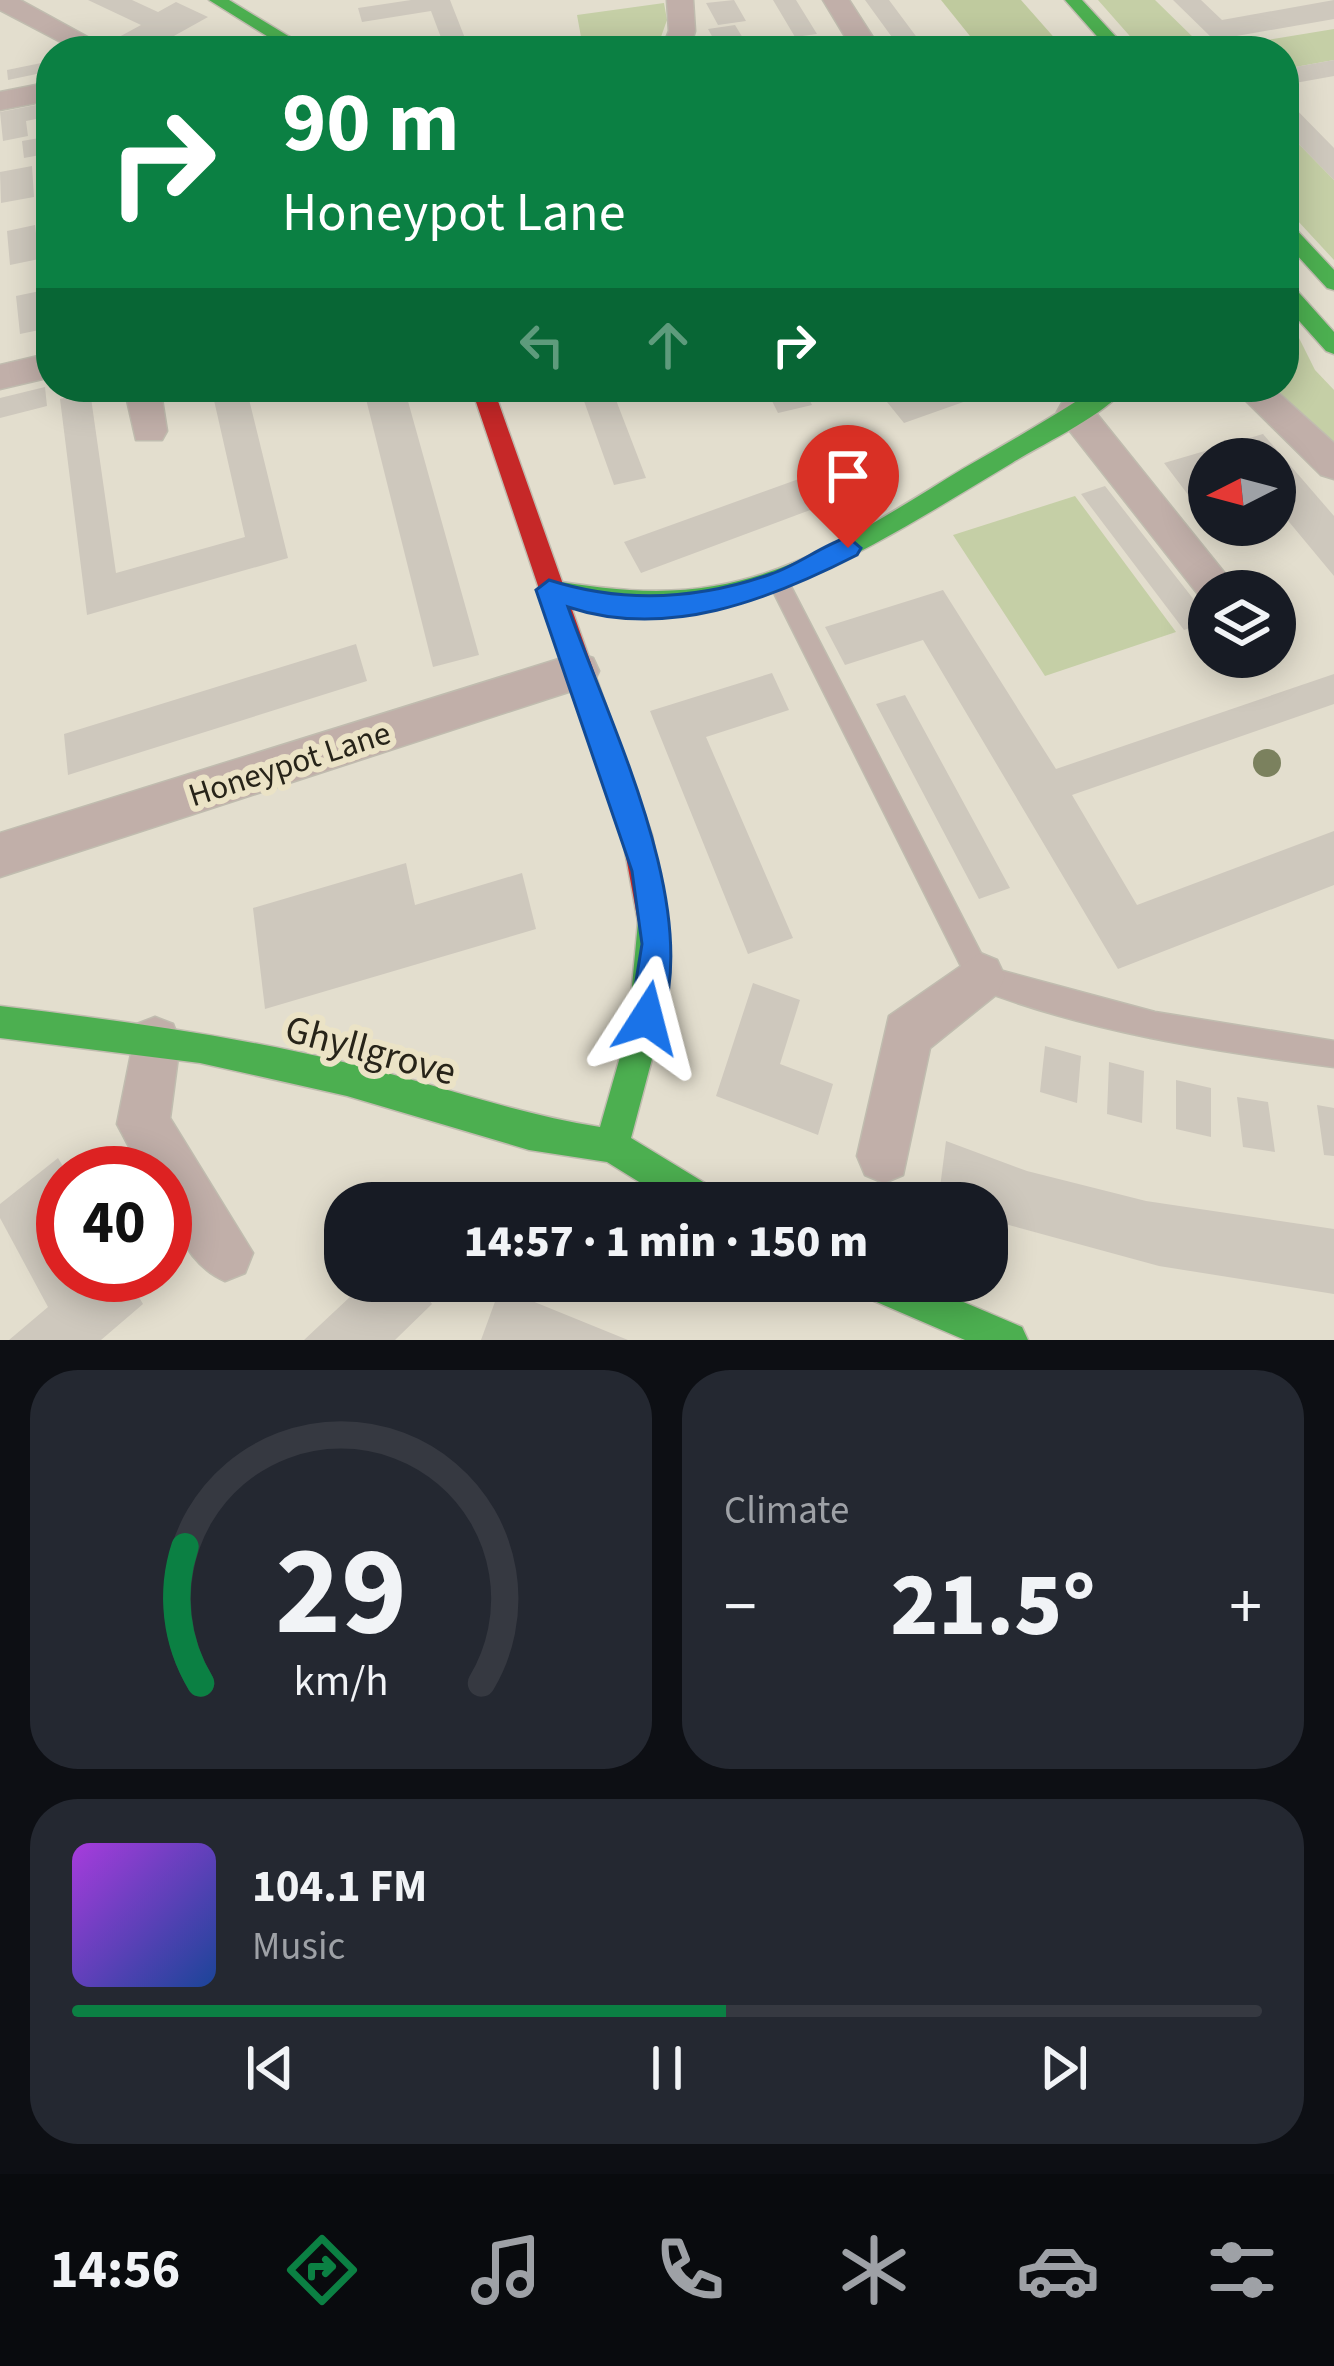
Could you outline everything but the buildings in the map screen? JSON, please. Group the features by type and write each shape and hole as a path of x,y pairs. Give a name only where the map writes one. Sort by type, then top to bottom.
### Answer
{"street":[{"path":"217,0 278,36"},
{"path":"680,0 680,36"},
{"path":"836,0 858,36"},
{"path":"1072,0 1106,36"},
{"path":"8,4 70,36"},
{"path":"0,100 36,94"},
{"path":"1299,245 1334,283"},
{"path":"1299,307 1334,346"},
{"path":"0,377 36,368"},
{"path":"144,402 149,431"},
{"path":"487,402 637,835 658,944 639,1052 612,1146"},
{"path":"549,590 595,605 679,608 779,583 1092,402"},
{"path":"1266,402 1334,465"},
{"path":"1076,412 1202,570"},
{"name":"Honeypot Lane","path":"0,855 578,671"},
{"path":"884,1156 907,1034 980,976"},
{"name":"Ghyllgrove","path":"0,1022 155,1042 346,1079 529,1133 612,1146 671,1182"},
{"path":"155,1042 143,1124 225,1253"},
{"path":"919,1302 1006,1340"}],"lane":[{"path":"779,583 980,976 1070,1007 1218,1041 1334,1054"}],"green space":[{"path":"941,0 1021,0 1053,36 970,36"},
{"path":"1098,0 1155,0 1192,36 1130,36"},
{"path":"664,3 667,20 661,36 581,36 577,15"},
{"path":"1334,29 1334,60 1299,66 1299,36 1292,36"},
{"path":"1299,144 1334,180 1334,260 1299,222"},
{"path":"1299,338 1315,370 1334,390 1334,460 1271,402 1299,402"},
{"path":"1075,496 1176,632 1045,676 953,535"}],"traffic: fast":[{"path":"217,0 278,36"},
{"path":"1073,0 1106,36"},
{"path":"1299,245 1334,283"},
{"path":"1299,307 1334,346"},
{"path":"549,590 610,600 666,602 765,584 859,542 1091,402"},
{"path":"612,1146 644,1029 653,922"},
{"path":"0,1022 200,1047 347,1079 529,1133 612,1146 671,1182"},
{"path":"920,1302 1009,1340"}],"traffic: jam":[{"path":"487,402 637,835 653,922"}],"route":[{"path":"647,1018 658,944 647,871 549,590 595,605 679,608 779,583 848,548"}]}
